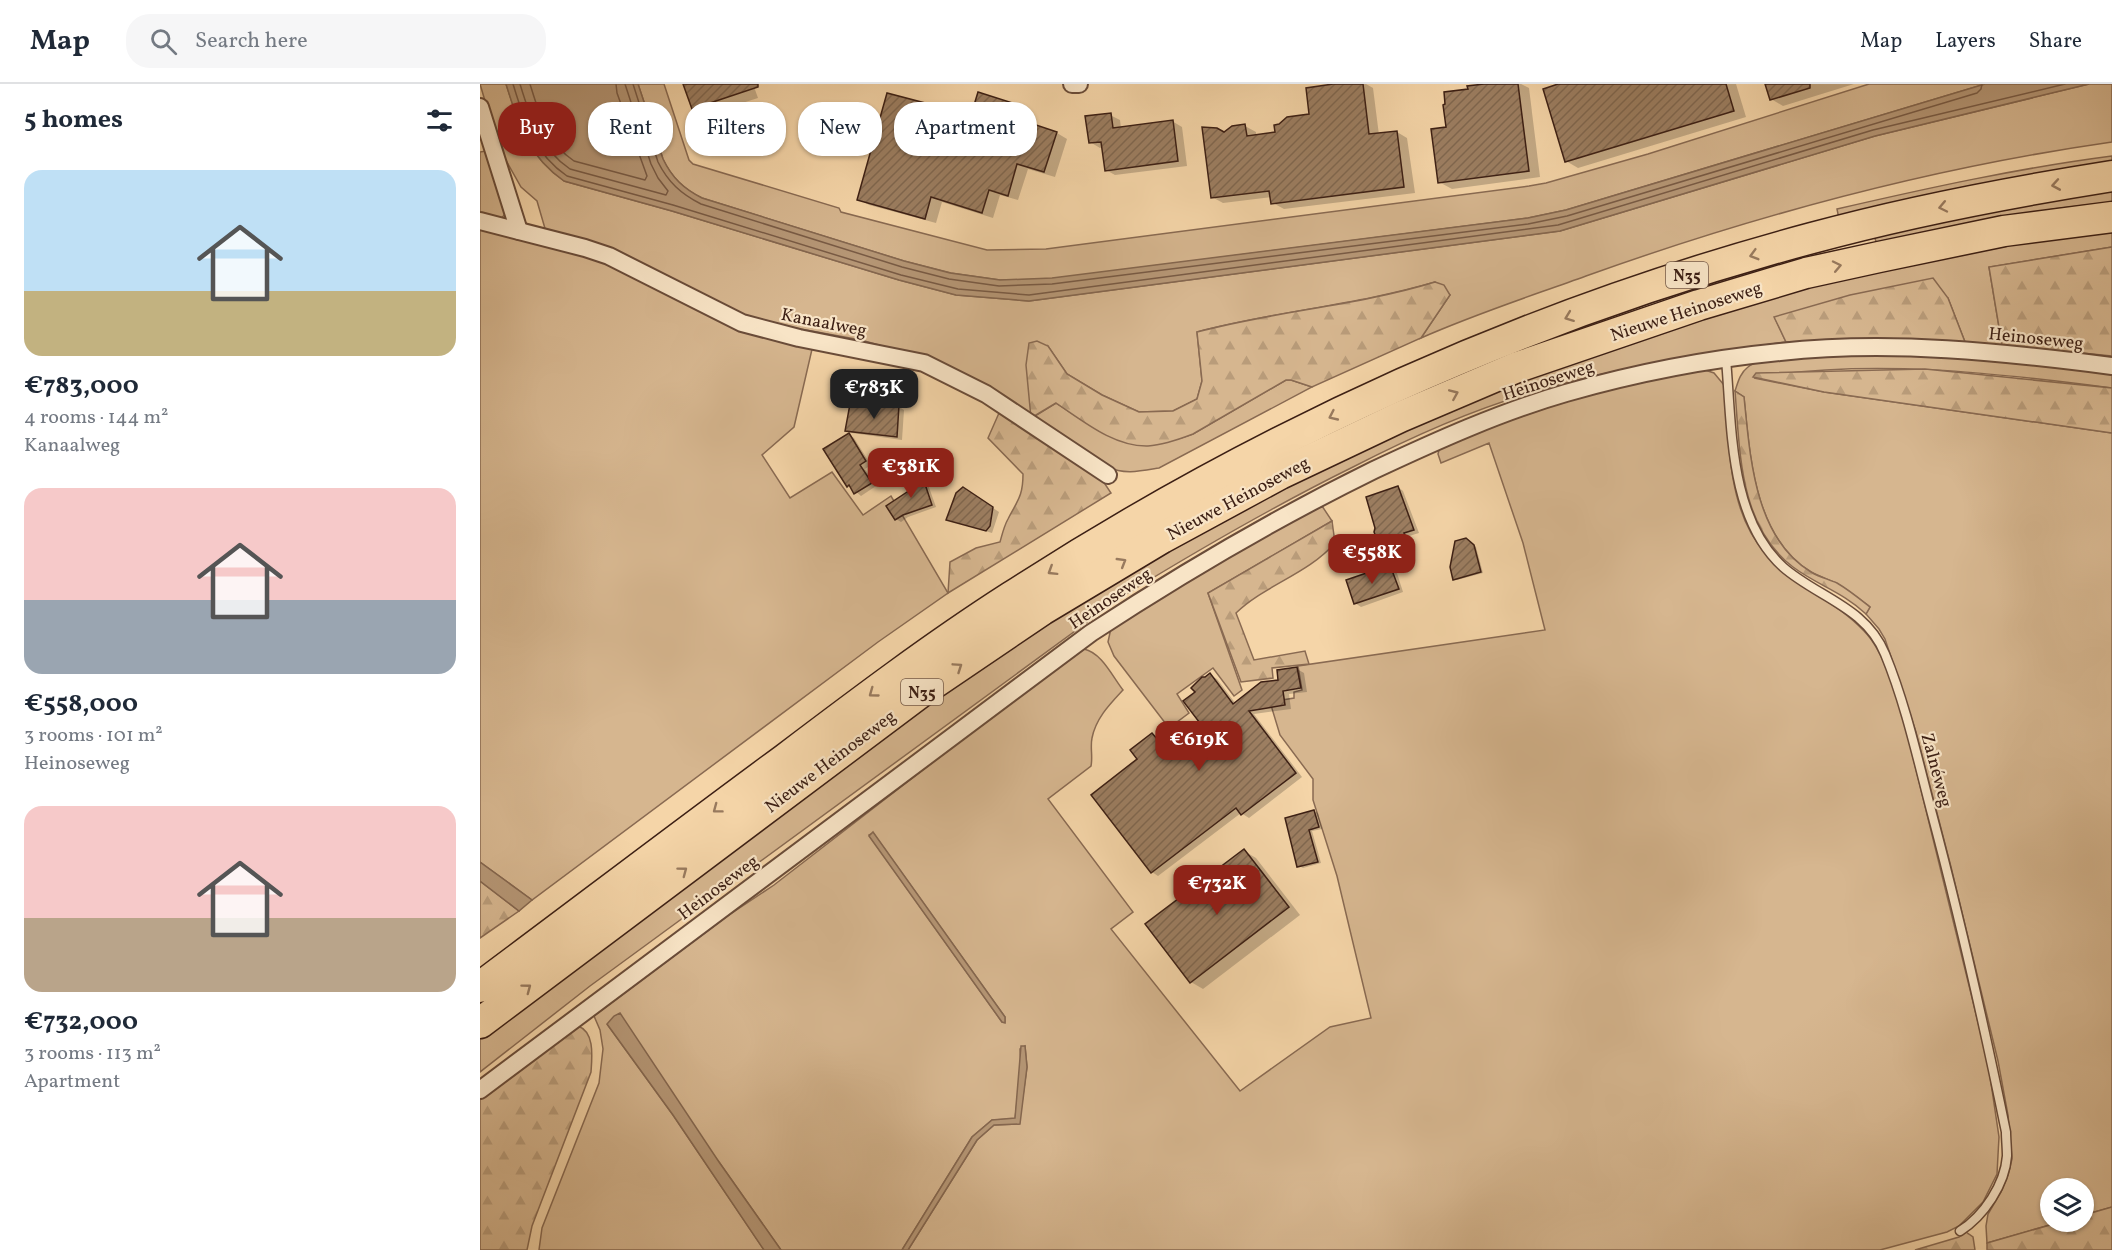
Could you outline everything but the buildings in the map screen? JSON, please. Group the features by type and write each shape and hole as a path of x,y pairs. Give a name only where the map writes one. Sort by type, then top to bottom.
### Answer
{"highway":[{"name":"Nieuwe Heinoseweg","path":"480,987 879,688 1007,599 1164,504 1293,434 1385,391 1486,348 1615,299 1727,262 1814,237 1897,217 2000,194 2112,176"},
{"name":"Nieuwe Heinoseweg","path":"480,1023 921,692 1032,616 1162,538 1280,474 1400,417 1515,368 1699,305 1806,273 2004,231 2112,217"}],"street":[{"path":"1072,84 1079,84"},
{"path":"480,107 519,231"},
{"name":"Kanaalweg","path":"480,221 609,256 742,322 773,332 924,363 986,394 1108,476"},
{"name":"Heinoseweg","path":"480,1090 1091,633 1219,551 1326,494 1428,444 1564,394 1645,372 1783,351 1858,347 1966,350 2112,366"}],"lane":[{"name":"Zalnéweg","path":"1726,359 1737,470 1742,496 1756,533 1768,551 1784,567 1842,604 1871,632 1885,653 1912,736 1974,981 2006,1132 2007,1156 2004,1173 1997,1189 1979,1216 1960,1231"}],"green space":[{"path":"480,84 506,84 512,102 498,102 498,145"},
{"path":"638,84 664,84 670,102 644,102"},
{"path":"1869,84 1985,84 1566,210 1528,218 1052,279 1000,280 951,273 904,261 702,198 684,187 662,156 673,156 673,111 685,148 685,156 688,156 693,164 839,208 841,212 987,250 1046,249 1529,186 1648,154"},
{"path":"2089,84 2112,84 2112,142 1977,165 1911,179 1780,213 1586,276 1482,313 1421,338 1450,295 1435,282 1376,297 1197,332 1202,381 1197,399 1173,411 1139,412 1102,395 1067,374 1048,346 1032,418 1056,403 1082,420 1181,438 1193,434 1286,380 1312,387 1159,468 1126,472 1108,467 900,351 861,340 740,318 546,232 537,201 521,187 504,156 537,156 564,181 672,211 899,280 956,295 1029,301 1560,231 1875,136"},
{"path":"486,151 505,209 505,214 500,220 480,217 480,152"},
{"path":"2112,156 2112,165 1839,219 1837,209 1974,179"},
{"path":"2112,186 2112,202 2053,209 1877,244 1874,236"},
{"path":"2112,225 2112,247 1989,267 2002,345 1965,342 1948,298 1775,318 1786,342 1629,368 1513,398 1420,435 1324,482 1236,529 1123,596 590,986 480,1072 480,1033 919,709 1125,573 1307,473 1549,367 1807,283"},
{"path":"480,226 558,244 813,345 794,427 762,455 790,498 832,472 863,515 891,496 948,593 878,642 532,900 480,862"},
{"path":"2112,247 2112,356 2002,345 1989,267"},
{"path":"1933,278 1948,298 1965,342 1877,338 1786,342 1774,317 1850,295"},
{"path":"1435,282 1444,285 1450,295 1421,338 1312,387 1286,380 1193,434 1177,440 1148,446 1123,442 1099,432 1056,403 1031,418 1026,365 1029,343 1037,341 1048,346 1067,374 1102,395 1139,412 1173,411 1197,399 1202,381 1197,332 1376,297"},
{"path":"1932,354 2112,373 2112,388 1979,373 1887,368 1798,372 1754,378 1824,392 2112,433 2112,1207 2094,1212 2094,1178 2040,1178 2040,1228 1987,1243 1988,1214 2001,1192 2012,1159 2008,1115 1998,1061 1916,732 1885,639 1866,614 1870,607 1836,583 1811,572 1792,557 1777,538 1758,494 1744,397 1735,391 1743,372 1758,362 1792,357"},
{"path":"1702,369 1714,373 1724,385 1733,480 1743,516 1751,533 1776,564 1835,606 1864,631 1887,669 1910,745 1988,1063 1999,1137 1997,1174 1983,1202 1959,1226 1947,1232 1880,1250 908,1250 977,1140 994,1125 1019,1124 1027,1067 1025,1046 1020,1049 1021,1067 1015,1119 992,1120 972,1137 902,1250 781,1250 719,1162 607,1024 673,1115 764,1250 539,1250 542,1228 599,1083 603,1049 600,1030 594,1016 729,915 774,885 1084,649 1101,660 1123,690 1104,712 1094,731 1091,741 1091,766 1048,799 1133,912 1111,929 1240,1091 1330,1027 1371,1018 1337,876 1313,800 1313,779 1280,735 1270,702 1294,698 1294,692 1302,690 1298,666 1545,630 1523,543 1489,443 1441,463 1438,454 1440,446 1475,432 1597,391","holes":["873,833 1005,1017 1005,1022 1002,1022 869,835"]},
{"path":"1925,369 2112,388 2112,433 1824,392 1753,377 1756,373"},
{"path":"1735,391 1744,397 1758,494 1777,538 1792,557 1811,572 1837,583 1870,607 1866,614 1848,600 1793,567 1775,550 1762,531 1752,509 1741,463"},
{"path":"999,413 1101,478 1111,493 948,593 950,562 976,548 1000,542 1005,525 1021,494 1023,474 988,438"},
{"path":"1322,506 1332,521 1208,593 1242,690 1234,696 1213,668 1177,694 1189,713 1169,728 1114,656 1108,642 1111,628 1218,560"},
{"path":"1332,521 1335,543 1324,554 1247,603 1236,613 1254,660 1305,651 1309,664 1272,668 1273,678 1241,682 1208,593"},
{"path":"480,881 519,911 480,938"},
{"path":"578,1026 590,1039 591,1072 532,1226 527,1250 480,1250 480,1100"},
{"path":"2112,1207 2112,1250 1987,1250 1987,1243 2040,1228 2040,1232 2094,1232 2094,1212"},
{"path":"1966,1232 1973,1237 1975,1250 1915,1250 1959,1237"}],"water":[{"path":"506,84 638,84 644,102 588,102 588,156 662,156 684,187 702,198 904,261 950,273 1000,280 1052,278 1528,218 1566,210 1985,84 2089,84 1875,136 1560,231 1029,301 956,295 564,181 537,156 576,156 576,102 512,102"},
{"path":"873,832 1005,1017 1005,1023 1002,1022 869,836"},
{"path":"480,862 532,900 519,911 480,881"},
{"path":"620,1013 719,1162 781,1250 764,1250 673,1115 607,1024"},
{"path":"1021,1046 1025,1046 1027,1067 1020,1124 994,1125 977,1140 908,1250 902,1250 972,1137 992,1120 1015,1118"}]}
